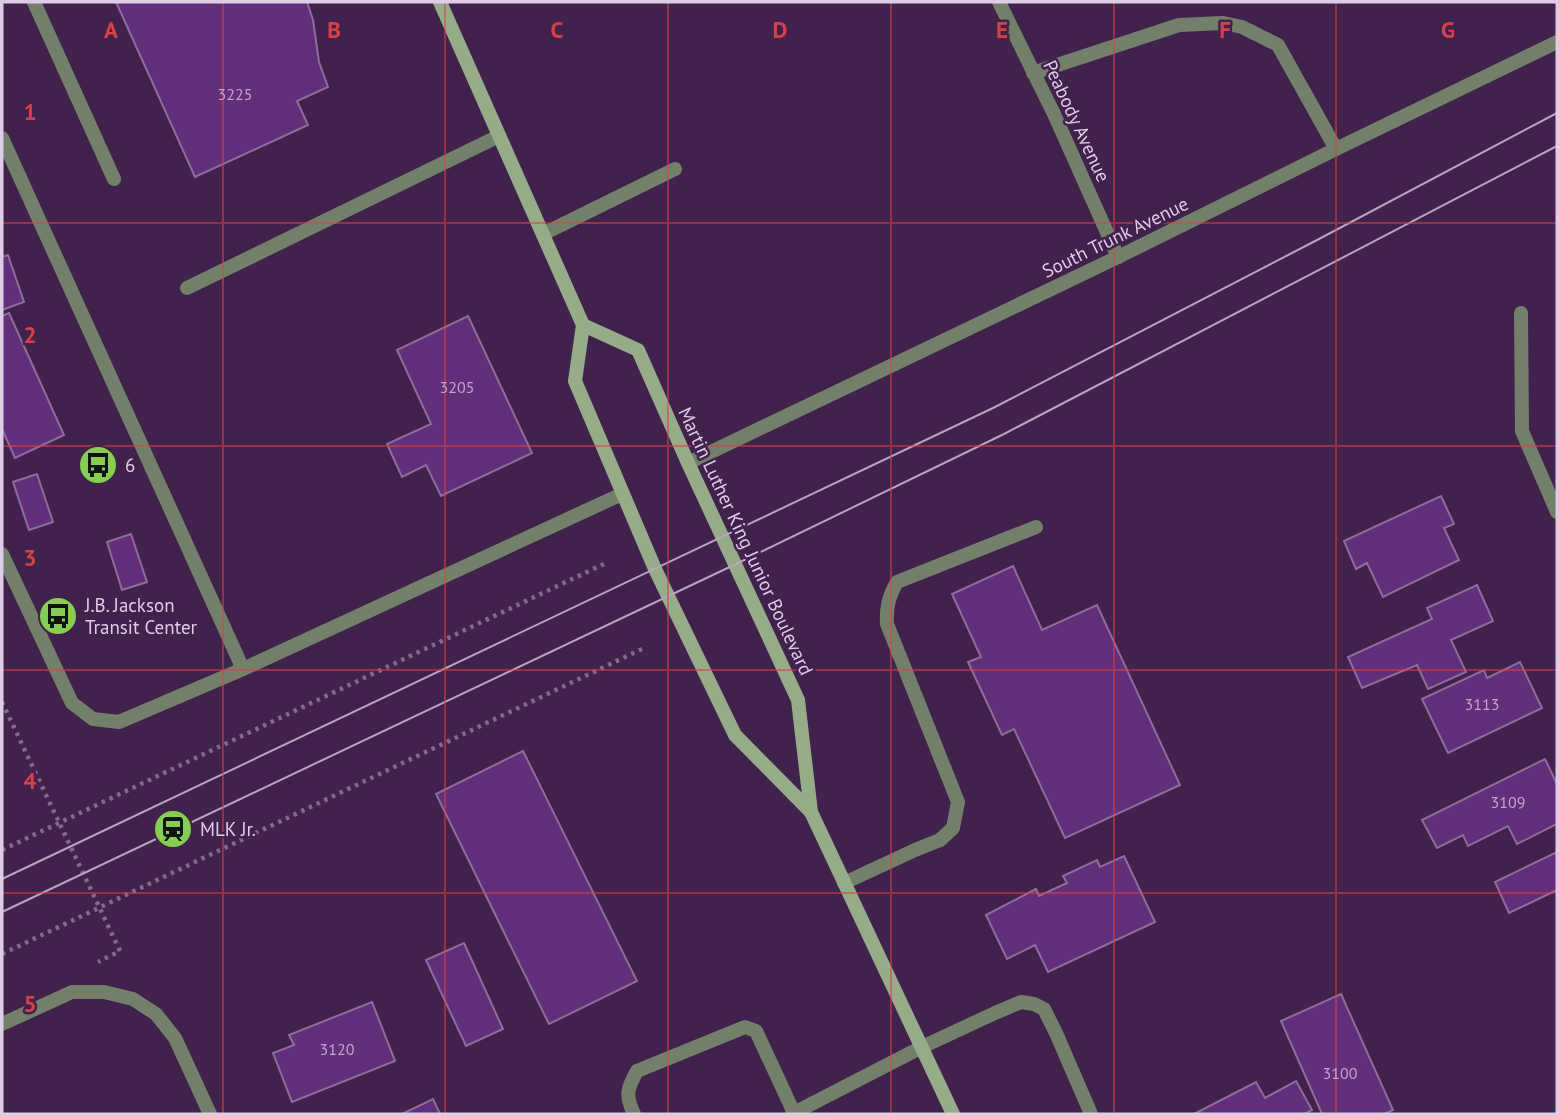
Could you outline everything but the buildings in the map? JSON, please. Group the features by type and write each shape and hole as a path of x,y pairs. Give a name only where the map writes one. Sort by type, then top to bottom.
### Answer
{"main road":[{"path":"440,2 583,325"},
{"name":"Martin Luther King Junior Boulevard","path":"811,812 735,735 654,569 575,382 583,325 638,351 798,700 811,812 953,1114"}],"street":[{"path":"34,2 114,179"},
{"name":"Peabody Avenue","path":"999,2 1118,257"},
{"path":"1033,73 1180,25 1223,23 1242,27 1278,45 1336,149"},
{"name":"South Trunk Avenue","path":"688,463 1557,42"},
{"path":"187,288 499,136"},
{"path":"2,138 243,669"},
{"path":"542,234 676,169"},
{"path":"1521,313 1522,431 1557,512"},
{"path":"2,554 72,703 93,719 118,722 243,669 622,494"},
{"path":"844,883 940,840 953,828 956,815 958,802 887,624 888,598 897,582 1036,527"},
{"path":"2,1024 72,992 104,992 133,999 156,1014 175,1038 210,1114"},
{"path":"634,1114 627,1099 628,1086 637,1071 745,1027 756,1031 793,1114 922,1047 1021,1002 1044,1009 1091,1114"}],"path":[{"path":"2,850 608,562"},
{"path":"2,954 646,647"},
{"path":"2,702 120,951 89,967 104,992"},
{"path":"2,725 10,721"}],"tram line":[{"path":"2,879 993,408 1557,113"},
{"path":"2,912 1004,434 1557,146"}],"place":[{"name":"6","path":"98,465"},
{"name":"J.B. Jackson Transit Center","path":"58,616"},
{"name":"MLK Jr.","path":"173,829"}]}
